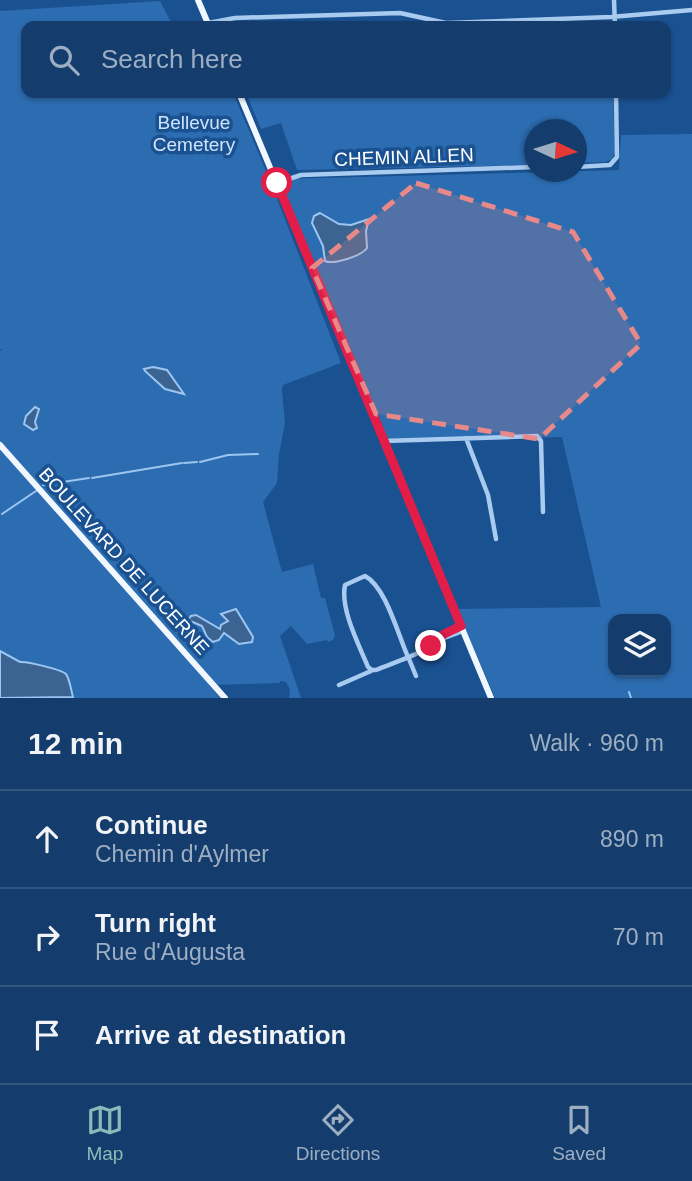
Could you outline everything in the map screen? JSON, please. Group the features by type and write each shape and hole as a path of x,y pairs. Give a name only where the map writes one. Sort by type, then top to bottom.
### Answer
{"main road":[{"path":"198,0 206,21"},
{"path":"241,98 491,698"},
{"name":"BOULEVARD DE LUCERNE","path":"0,445 225,698"}],"street":[{"path":"614,0 615,21"},
{"path":"494,21 692,10"},
{"path":"223,21 235,18 400,13 422,21"},
{"path":"587,166 614,163 617,157 616,98"},
{"name":"CHEMIN ALLEN","path":"277,183 301,175 524,167"},
{"path":"383,441 537,436 540,438 543,512"},
{"path":"466,438 488,495 496,539"},
{"path":"372,670 368,667 353,631 344,589 347,583 367,577 384,596 416,676"},
{"path":"339,685 408,657 444,634 462,629"}],"highlighted area":[{"path":"416,183 573,232 641,344 539,439 376,414 312,268"}],"green space":[{"name":"Bellevue Cemetery","path":"160,1 170,21 21,21 21,98 235,98 341,363 283,385 285,423 277,483 263,502 282,572 313,564 321,598 325,598 335,635 333,640 328,642 307,644 291,626 280,636 301,698 289,698 290,690 286,682 280,681 209,685 220,698 73,698 64,673 45,666 20,662 0,651 0,11"},
{"path":"248,98 613,98 615,153 612,159 606,162 587,163 587,119 524,119 524,165 297,170 281,123 261,129"},
{"path":"692,134 692,698 495,698 457,609 601,607 562,437 389,442 281,184 286,179 524,173 524,182 587,182 587,171 619,170 621,135"}],"shaded area":[{"path":"320,213 339,224 351,225 369,219 366,231 367,248 347,259 325,261 323,246 312,223 314,216"},
{"path":"153,367 167,370 184,394 165,389 144,369"},
{"path":"35,407 39,409 35,422 37,428 33,430 24,424 26,416"},
{"path":"236,609 253,637 252,642 239,644 224,633 219,640 213,642 207,637 202,626 188,620 196,615 220,629 221,625 228,621 221,614"},
{"path":"0,651 20,662 44,666 66,674 73,697 0,698"}],"waterway":[{"path":"200,462 228,455 258,454"},
{"path":"184,463 197,462"},
{"path":"92,478 182,463"},
{"path":"43,485 89,478"},
{"path":"2,514 36,491"},
{"path":"629,692 631,698"}],"route":[{"path":"277,183 461,626 444,634 431,646"}]}
